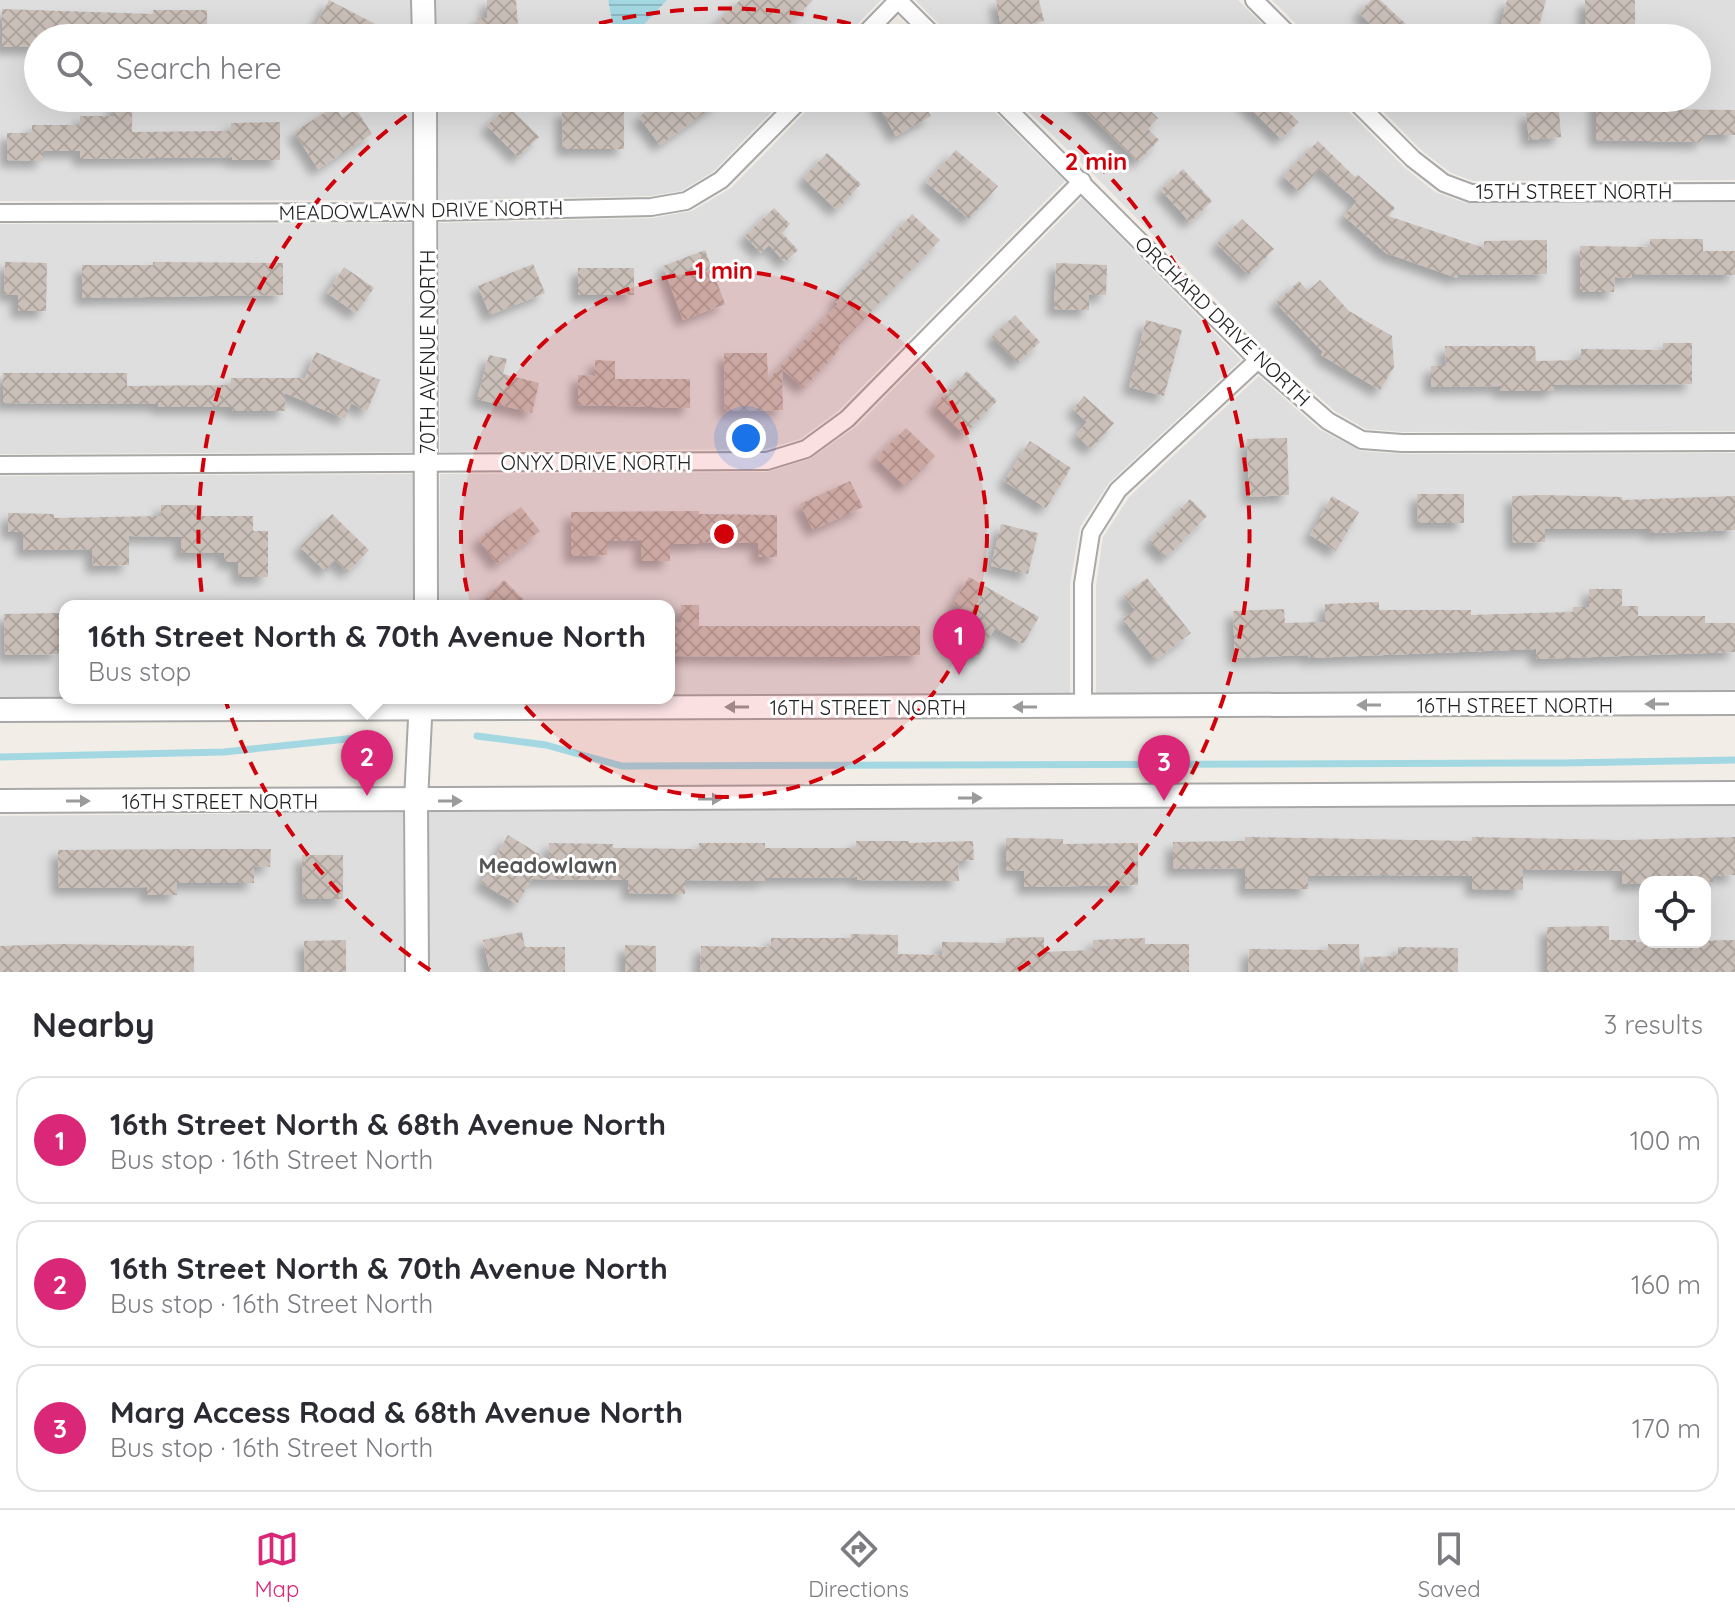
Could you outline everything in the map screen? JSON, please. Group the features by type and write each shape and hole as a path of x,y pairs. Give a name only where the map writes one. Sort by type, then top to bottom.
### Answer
{"street":[{"path":"423,0 424,24"},
{"path":"875,24 898,0 922,24"},
{"path":"1254,0 1278,24"},
{"name":"70TH AVENUE NORTH","path":"425,112 426,600"},
{"name":"MEADOWLAWN DRIVE NORTH","path":"0,213 426,212 651,207 686,201 721,180 788,112"},
{"name":"ORCHARD DRIVE NORTH","path":"1011,112 1258,360 1328,421 1362,440 1402,443 1735,442"},
{"name":"15TH STREET NORTH","path":"1366,112 1413,159 1444,183 1471,193 1735,192"},
{"name":"ONYX DRIVE NORTH","path":"0,465 767,461 806,449 847,419 1082,181"},
{"path":"1083,707 1083,584 1091,533 1118,490 1258,360"},
{"name":"16TH STREET NORTH","path":"675,704 1083,707 1735,703"},
{"name":"16TH STREET NORTH","path":"0,710 316,704"},
{"path":"417,972 416,801 421,704"},
{"name":"16TH STREET NORTH","path":"0,801 1735,793"}],"shaded area":[{"path":"0,0 411,0 411,24 24,24 24,112 412,112 413,200 0,201"},
{"path":"436,0 608,0 613,24 437,24"},
{"path":"667,0 881,0 858,24 644,24"},
{"path":"915,0 1238,0 1262,24 939,24"},
{"path":"1272,0 1735,0 1735,180 1473,181 1451,173 1422,151 1384,112 1711,112 1711,24 1296,24"},
{"path":"437,112 771,112 713,172 681,191 650,196 439,200"},
{"path":"805,112 994,112 1065,181 838,411 800,439 765,449 440,452 439,223 652,218 692,211 731,188"},
{"path":"1029,112 1349,112 1404,167 1435,192 1466,203 1735,202 1735,431 1402,432 1366,429 1336,412 1268,352"},
{"path":"1082,198 1241,360 1109,483 1080,527 1070,584 1070,695 675,695 675,600 439,600 440,474 767,472 810,459 857,426"},
{"path":"413,223 414,452 0,454 0,224"},
{"path":"1259,376 1319,429 1361,451 1401,454 1735,453 1735,690 1096,695 1096,585 1103,537 1129,497"},
{"path":"414,474 414,600 59,600 59,698 0,698 0,476"},
{"path":"1735,804 1735,972 429,972 429,812"},
{"path":"403,812 404,972 0,972 0,816"}],"water":[{"path":"608,0 667,0 644,24 613,24"}],"building":[{"path":"329,0 375,24 317,24"},
{"path":"487,0 516,0 518,24 478,24 478,18 487,18"},
{"path":"740,0 813,0 790,24 716,24"},
{"path":"996,0 1039,0 1044,21 1000,24"},
{"path":"1371,0 1380,0 1406,24 1370,24 1359,13"},
{"path":"1507,0 1546,0 1540,24 1501,24"},
{"path":"1585,0 1635,0 1635,24 1585,24"},
{"path":"2,9 153,14 153,10 207,10 207,24 24,24 24,47 2,47"},
{"path":"1735,110 1735,135 1703,135 1703,142 1596,140 1596,112"},
{"path":"115,112 132,112 132,132 231,131 231,123 280,122 280,160 232,160 232,157 80,159 80,151 43,151 43,161 7,160 7,133 32,133 32,125 80,125 80,116 115,116"},
{"path":"326,112 338,112 342,118 358,112 372,134 318,169 294,132"},
{"path":"502,112 514,112 539,137 518,157 487,126"},
{"path":"562,112 624,112 624,149 563,149"},
{"path":"646,112 706,112 660,145 639,117"},
{"path":"882,112 929,112 931,116 896,136"},
{"path":"1086,112 1152,112 1158,118 1148,129 1159,140 1138,162"},
{"path":"1254,112 1289,112 1299,122 1281,139"},
{"path":"1559,112 1561,137 1529,140 1526,113"},
{"path":"1318,141 1355,177 1358,175 1395,208 1388,216 1484,248 1484,241 1547,240 1547,274 1458,275 1457,278 1386,253 1344,216 1357,201 1320,169 1299,191 1283,176"},
{"path":"956,150 998,186 969,219 926,182"},
{"path":"827,153 861,184 837,210 803,178"},
{"path":"1183,169 1212,201 1190,222 1161,190"},
{"path":"774,208 790,224 782,233 798,250 785,262 769,245 761,253 745,236"},
{"path":"912,214 940,240 838,346 840,349 804,388 782,369 783,410 725,411 724,353 767,353 768,380 838,304 835,300"},
{"path":"1242,219 1274,249 1249,275 1217,244"},
{"path":"1650,239 1703,239 1703,251 1735,251 1735,275 1632,274 1632,278 1615,277 1614,292 1580,292 1580,246 1650,247"},
{"path":"705,250 725,304 683,320 663,266"},
{"path":"5,262 47,263 46,311 18,311 18,295 4,294"},
{"path":"153,262 283,263 283,295 82,298 82,265 153,265"},
{"path":"1056,263 1107,265 1106,295 1089,295 1089,310 1054,309"},
{"path":"533,264 545,293 490,315 478,286"},
{"path":"344,267 374,288 356,313 327,293"},
{"path":"578,268 634,268 634,295 578,295"},
{"path":"1320,280 1349,311 1392,336 1394,367 1380,390 1321,355 1323,352 1276,303 1299,281 1308,291"},
{"path":"1015,315 1040,342 1018,363 992,337"},
{"path":"1146,320 1182,330 1164,396 1129,387"},
{"path":"1663,343 1692,343 1692,384 1554,385 1554,391 1500,391 1500,386 1431,387 1431,366 1446,366 1445,346 1535,346 1536,361 1581,360 1581,349 1663,350"},
{"path":"316,352 380,380 367,411 351,403 345,419 285,393 285,411 158,407 158,404 3,403 3,373 127,373 127,386 231,385 231,378 305,378"},
{"path":"489,355 507,359 503,374 539,383 532,413 477,399"},
{"path":"595,360 615,361 615,379 690,379 690,408 578,405 578,375 595,376"},
{"path":"967,371 997,401 964,435 934,405"},
{"path":"1084,396 1114,423 1091,449 1076,435 1087,422 1073,409"},
{"path":"906,428 935,456 905,486 876,458"},
{"path":"1287,438 1289,495 1249,497 1247,439"},
{"path":"1030,441 1071,468 1046,508 1004,481"},
{"path":"850,481 863,507 813,530 800,504"},
{"path":"1417,494 1464,494 1464,523 1418,523"},
{"path":"1332,496 1359,512 1336,551 1310,535"},
{"path":"1512,496 1622,497 1622,500 1735,496 1735,530 1650,533 1650,529 1545,529 1545,542 1513,543"},
{"path":"1190,499 1207,516 1166,558 1149,541"},
{"path":"161,505 202,505 202,516 253,516 253,531 268,531 268,577 239,577 238,562 224,562 224,553 181,553 181,537 129,536 129,565 93,566 92,549 23,550 23,532 8,532 8,513 54,514 54,518 161,516"},
{"path":"521,507 540,531 497,564 478,539"},
{"path":"699,511 699,514 777,515 777,557 758,557 758,543 699,542 670,544 670,561 641,561 641,540 607,541 607,555 571,556 571,512"},
{"path":"332,514 369,550 348,572 335,560 325,571 300,547"},
{"path":"1001,524 1038,533 1028,574 991,566"},
{"path":"969,577 1039,617 1023,644 995,628 979,656 951,640 967,612 953,604"},
{"path":"1147,578 1191,633 1156,660 1123,619 1135,610 1124,596"},
{"path":"504,580 524,600 484,600"},
{"path":"1589,589 1622,589 1622,606 1638,606 1638,616 1705,616 1705,623 1735,623 1735,652 1536,659 1536,649 1235,658 1233,611 1284,609 1285,623 1325,622 1325,604 1379,602 1379,610 1471,610 1471,615 1573,612 1573,607 1589,607"},
{"path":"681,605 699,605 699,626 920,626 920,655 675,656 675,622 681,622"},
{"path":"59,613 59,654 5,655 4,614"},
{"path":"508,835 549,860 549,843 613,844 613,848 699,849 699,843 765,843 765,848 856,848 856,841 973,841 974,860 958,861 959,881 857,880 857,877 685,880 685,894 628,893 629,880 532,879 517,904 481,883"},
{"path":"1245,837 1472,841 1472,837 1622,840 1735,837 1735,875 1713,876 1711,882 1711,876 1639,876 1639,884 1622,884 1622,871 1523,869 1523,890 1472,889 1472,876 1384,875 1308,876 1308,889 1245,889 1245,868 1173,869 1173,842 1245,841"},
{"path":"1006,838 1063,839 1063,844 1138,843 1138,885 1024,887 1024,871 1006,870"},
{"path":"271,849 270,867 254,866 254,883 177,883 177,895 147,895 147,887 59,888 58,850"},
{"path":"302,855 343,855 343,899 303,899"},
{"path":"1609,926 1609,940 1636,940 1639,948 1711,948 1711,940 1735,940 1735,972 1547,972 1547,927"},
{"path":"522,932 525,947 565,947 565,972 490,972 483,940"},
{"path":"851,934 898,935 898,954 942,955 942,942 1006,943 1006,938 1044,937 1044,952 1093,950 1093,940 1145,938 1145,944 1189,944 1189,972 700,972 701,946 771,947 771,938 851,938"},
{"path":"346,940 346,972 305,972 304,941"},
{"path":"1328,944 1359,944 1360,972 1248,972 1249,949 1328,950"},
{"path":"625,945 656,946 656,972 625,972"},
{"path":"0,946 194,946 194,972 0,972"},
{"path":"1398,947 1458,948 1458,972 1364,972 1364,957 1398,956"}],"waterway":[{"path":"0,757 224,752 375,736"},
{"path":"477,736 546,745 622,766 1735,760"}],"place":[{"name":"16th Street North & 68th Avenue North","path":"959,675"},
{"name":"16th Street North & 70th Avenue North","path":"367,796"},
{"name":"Marg Access Road & 68th Avenue North","path":"1164,801"}],"district":[{"name":"Meadowlawn","path":"548,865"}]}
